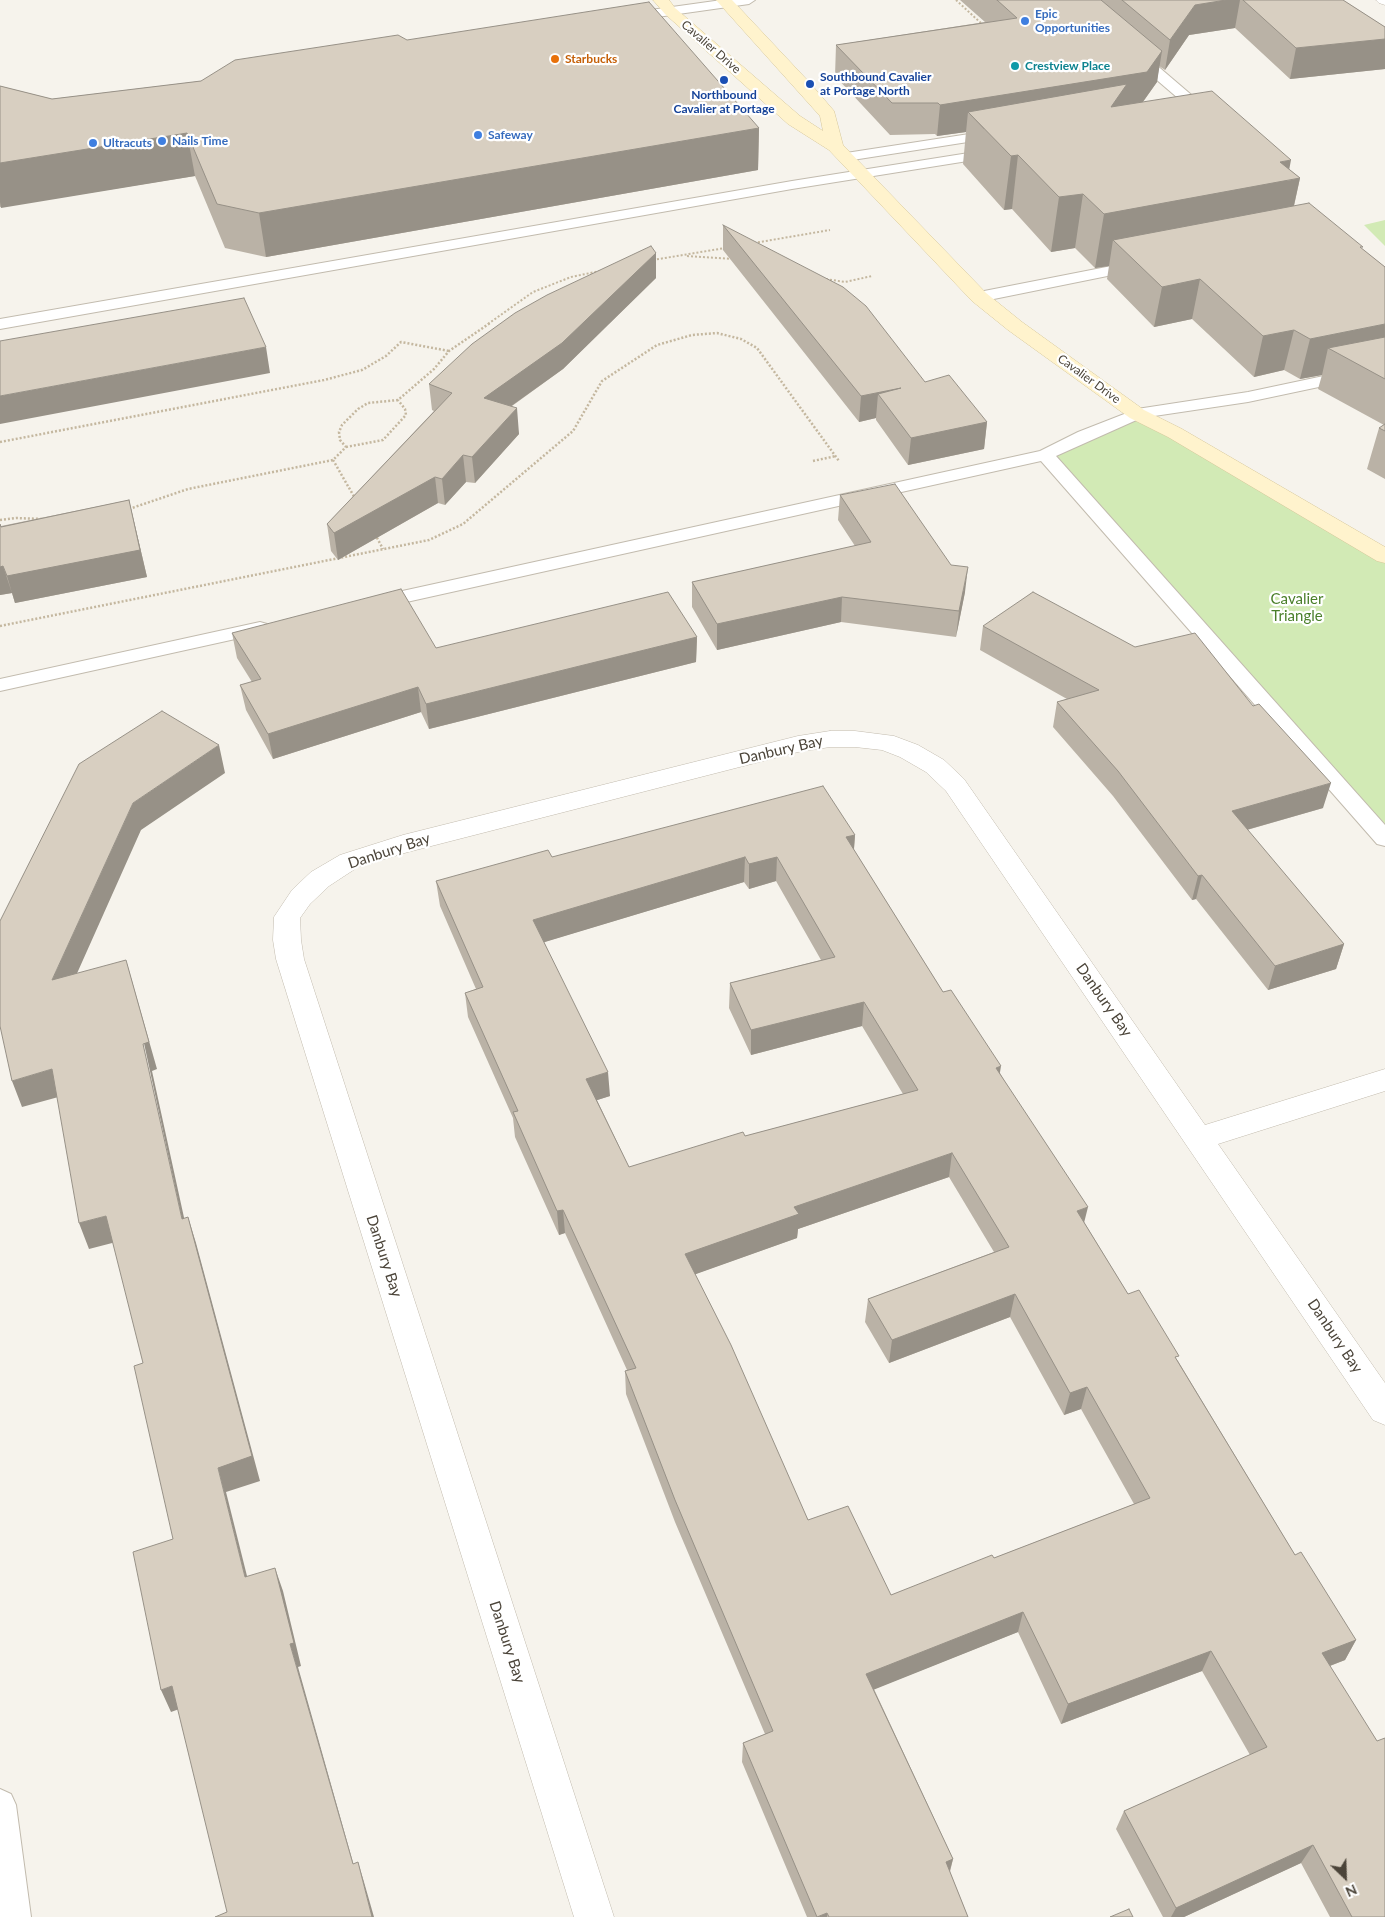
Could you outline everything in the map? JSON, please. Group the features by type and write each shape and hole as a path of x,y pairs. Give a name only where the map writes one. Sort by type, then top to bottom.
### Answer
{"street":[{"name":"Cavalier Drive","path":"725,1 804,86 828,115 840,152"},
{"name":"Cavalier Drive","path":"666,5 794,120 840,152 979,297 1015,326 1137,414 1175,433 1385,556"},
{"name":"Danbury Bay","path":"594,1917 290,959 287,940 287,917 301,897 320,880 349,861 403,844 798,744 830,739 885,742 909,751 935,766 955,785 1200,1138 1385,1410"},
{"path":"1200,1138 1385,1080"}],"lane":[{"path":"613,20 666,5 749,0"},
{"path":"1123,44 1190,101 1152,107"},
{"path":"840,152 1006,132"},
{"path":"0,324 1003,151"},
{"path":"979,297 1155,263"},
{"path":"359,606 1045,455 1137,414 1248,397 1385,368"},
{"path":"1045,455 1385,839"},
{"path":"0,685 282,623"},
{"path":"0,1804 14,1917"}],"path":[{"path":"956,0 984,25"},
{"path":"752,243 830,230"},
{"path":"647,261 732,247"},
{"path":"674,257 741,259"},
{"path":"346,447 342,445 339,432 342,425 358,409 368,403 398,400 434,369 449,351 533,292 571,277 600,271"},
{"path":"819,276 840,282 872,276"},
{"path":"0,626 429,540 463,524 573,432 602,381 657,346 692,335 717,333 741,339 757,348 865,495"},
{"path":"0,442 316,382 362,370 386,356 401,342 449,351"},
{"path":"127,510 188,489 333,460 346,447 376,443 383,440 397,427 406,415 405,409 398,400"},
{"path":"813,460 836,456"},
{"path":"333,460 356,501"},
{"path":"0,520 16,518 44,519"},
{"path":"374,533 383,549"}],"green space":[{"path":"1385,220 1385,246 1364,225"},
{"name":"Cavalier Triangle","path":"1137,414 1385,556 1385,839 1045,455"}],"building":[{"path":"997,0 1101,0 1162,51 1147,72 940,105 938,103 892,103 836,45 1017,18"},
{"path":"1122,0 1226,0 1195,5 1170,40"},
{"path":"1243,0 1343,0 1385,27 1385,39 1296,48"},
{"path":"649,2 759,128 259,213 217,204 187,133 0,163 0,86 52,99 201,81 235,60 398,35 407,40"},
{"path":"1127,84 1111,107 1212,91 1291,160 1280,162 1300,178 1104,214 1083,194 1059,197 1018,155 1011,156 968,112"},
{"path":"1309,203 1385,267 1385,324 1310,339 1294,330 1263,336 1200,279 1162,287 1113,240"},
{"path":"723,225 843,287 866,306 925,382 949,375 987,422 911,438 878,394 901,388 861,396"},
{"path":"651,246 656,253 562,343 484,398 517,408 472,457 463,455 442,479 435,477 334,533 327,524 452,393 429,384 472,344 515,313 547,295"},
{"path":"244,298 266,347 0,396 0,341"},
{"path":"1385,337 1385,379 1328,348"},
{"path":"1385,424 1385,431 1379,428"},
{"path":"895,484 951,565 968,567 959,611 842,597 717,624 692,582 871,542 840,495"},
{"path":"129,500 140,550 7,576 3,566 0,567 0,524 1,527"},
{"path":"401,589 436,648 668,592 697,637 426,704 418,687 268,734 240,685 261,679 232,633"},
{"path":"1033,592 1135,647 1195,633 1253,706 1259,704 1331,783 1232,811 1344,944 1275,966 1202,875 1198,876 1118,771 1057,702 1099,690 983,626"},
{"path":"162,711 219,745 133,803 52,980 126,960 149,1042 143,1044 182,1219 188,1217 252,1456 218,1468 245,1577 275,1568 294,1643 290,1644 353,1864 358,1862 372,1917 215,1917 227,1912 172,1686 161,1690 133,1552 173,1539 134,1366 143,1363 106,1216 79,1223 52,1069 12,1081 0,1026 0,921 79,764"},
{"path":"823,786 855,835 846,837 943,992 951,990 1001,1066 996,1068 1088,1207 1077,1211 1128,1294 1139,1290 1179,1356 1175,1357 1295,1555 1301,1552 1356,1640 1322,1653 1377,1741 1385,1738 1385,1917 1352,1917 1313,1845 1176,1908 1124,1811 1267,1747 1211,1651 1068,1704 1023,1612 866,1674 953,1859 946,1862 968,1917 829,1917 827,1913 817,1917 743,1743 773,1731 675,1500 625,1371 636,1368 563,1210 557,1211 513,1112 518,1111 465,993 483,987 436,881 548,850 552,857","holes":["745,857 749,864 777,857 835,957 730,983 751,1030 864,1002 918,1090 745,1136 743,1132 629,1167 586,1079 608,1072 533,920","952,1153 1009,1247 868,1299 892,1340 1015,1294 1070,1393 1087,1387 1150,1498 994,1558 992,1555 891,1595 848,1506 808,1520 731,1345 685,1254 799,1214 794,1207"]},
{"path":"1129,1909 1133,1917 1110,1917"}],"place":[{"name":"Epic Opportunities","path":"1025,21"},
{"name":"Starbucks","path":"555,59"},
{"name":"Crestview Place","path":"1015,66"},
{"name":"Northbound Cavalier at Portage","path":"724,80"},
{"name":"Southbound Cavalier at Portage North","path":"810,84"},
{"name":"Safeway","path":"478,135"},
{"name":"Nails Time","path":"162,141"},
{"name":"Ultracuts","path":"93,143"}]}
